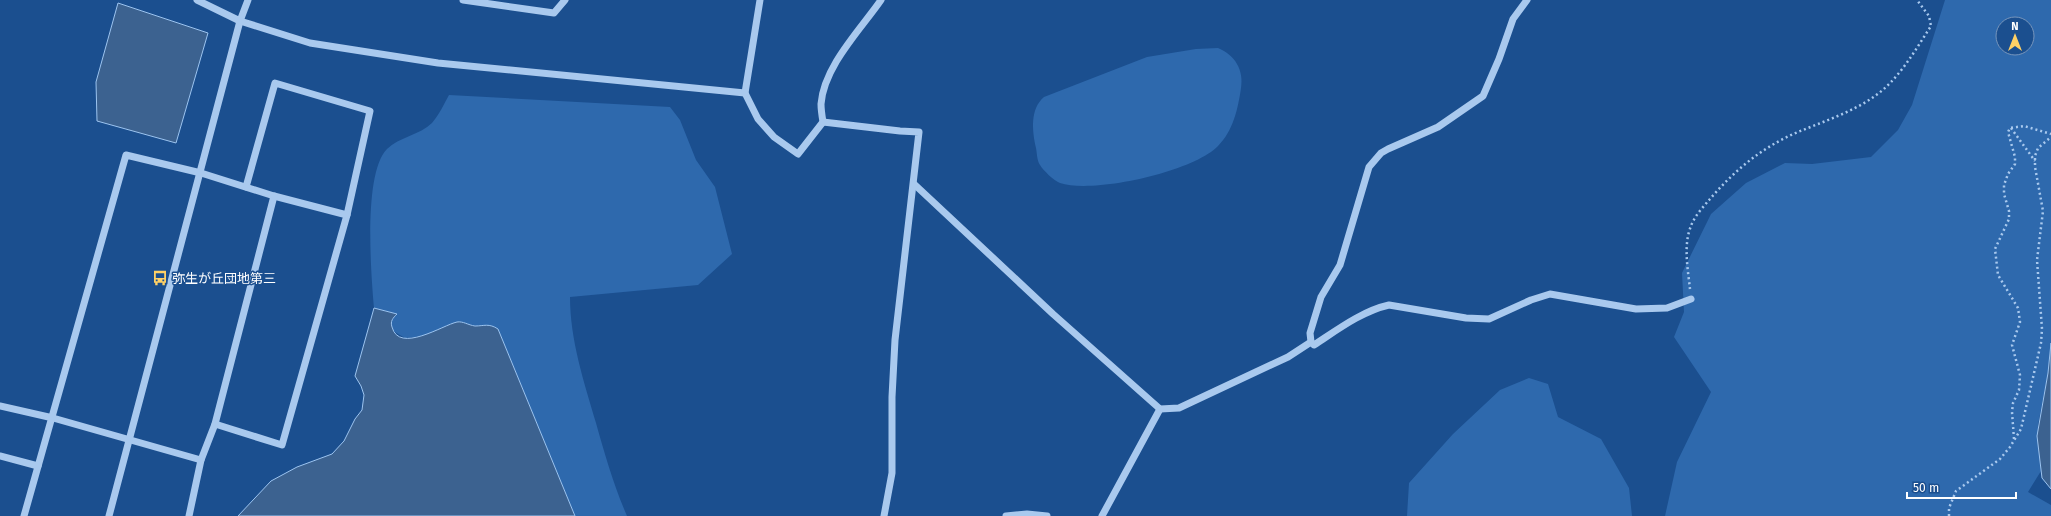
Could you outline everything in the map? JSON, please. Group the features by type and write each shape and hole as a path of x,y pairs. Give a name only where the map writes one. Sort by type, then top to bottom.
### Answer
{"street":[{"path":"197,0 240,21 310,43 438,63 745,93"},
{"path":"109,516 131,439 240,21 248,0"},
{"path":"463,0 554,13 565,0"},
{"path":"760,0 745,93 758,119 774,137 798,154 823,122 821,103 829,76 847,44 881,0"},
{"path":"1311,342 1310,333 1322,297 1340,265 1369,167 1381,153 1438,127 1483,96 1497,65 1513,19 1527,0"},
{"path":"215,424 282,445 347,215 370,111 275,83 246,187"},
{"path":"823,122 900,132 919,132 895,340 892,397 892,473 884,516"},
{"path":"24,516 53,418 126,155 201,173 274,196 347,215"},
{"path":"914,184 1053,314 1160,409 1178,408 1288,357 1311,342"},
{"path":"189,516 201,460 215,424 274,196"},
{"path":"1311,342 1314,345 1378,307 1389,305 1466,318 1489,319 1531,300 1550,294 1636,309 1667,308 1691,299"},
{"path":"0,406 53,418 201,460"},
{"path":"1102,516 1160,409"},
{"path":"0,456 38,466"},
{"path":"1006,516 1027,514 1047,516"}],"path":[{"path":"1691,299 1687,247 1691,226 1704,206 1729,176 1753,156 1796,132 1822,123 1871,99 1892,83 1932,26 1930,16 1917,0"},
{"path":"2014,440 2012,412 2013,403 2019,390 2020,376 2012,345 2020,322 2018,308 1998,275 1995,249 2009,219 2009,212 2004,194 2004,185 2014,164 2015,157 2008,137 2008,132 2012,128 2024,126 2051,134"},
{"path":"2012,128 2035,161"},
{"path":"1949,516 1949,508 1956,491 2000,459 2021,429 2041,343 2042,329 2037,260 2043,211 2035,161 2038,148 2051,138"}],"shaded area":[{"path":"1945,0 2051,0 2051,343 2048,373 2038,425 2041,471 2028,492 2051,505 2051,516 1665,516 1677,462 1711,392 1674,337 1684,312 1682,273 1711,214 1746,183 1785,163 1812,164 1871,157 1898,130 1912,105"},
{"path":"118,3 208,33 176,143 97,121 96,82"},
{"path":"1218,48 1234,59 1240,69 1242,81 1236,112 1228,134 1218,146 1205,156 1166,172 1118,183 1095,186 1075,186 1060,183 1049,175 1040,165 1035,141 1033,120 1036,108 1044,97 1147,57 1196,49"},
{"path":"449,95 670,107 680,120 696,160 715,187 732,254 698,285 570,297 572,329 582,376 610,470 627,516 575,516 498,329 482,325 477,326 457,322 424,336 405,338 393,331 392,320 397,314 374,308 371,272 370,225 374,179 379,161 387,149 392,145 422,130 432,123"},
{"path":"374,308 397,314 393,318 391,325 396,335 403,338 422,336 457,322 475,326 489,325 498,329 575,516 238,516 271,481 297,467 332,454 344,441 355,419 362,410 364,395 355,376"},
{"path":"2051,343 2051,489 2042,478 2037,436 2048,373"},
{"path":"1529,378 1548,384 1558,417 1601,439 1629,488 1632,516 1407,516 1409,483 1453,434 1500,390"}],"place":[{"name":"弥生が丘団地第三","path":"160,278"}]}
